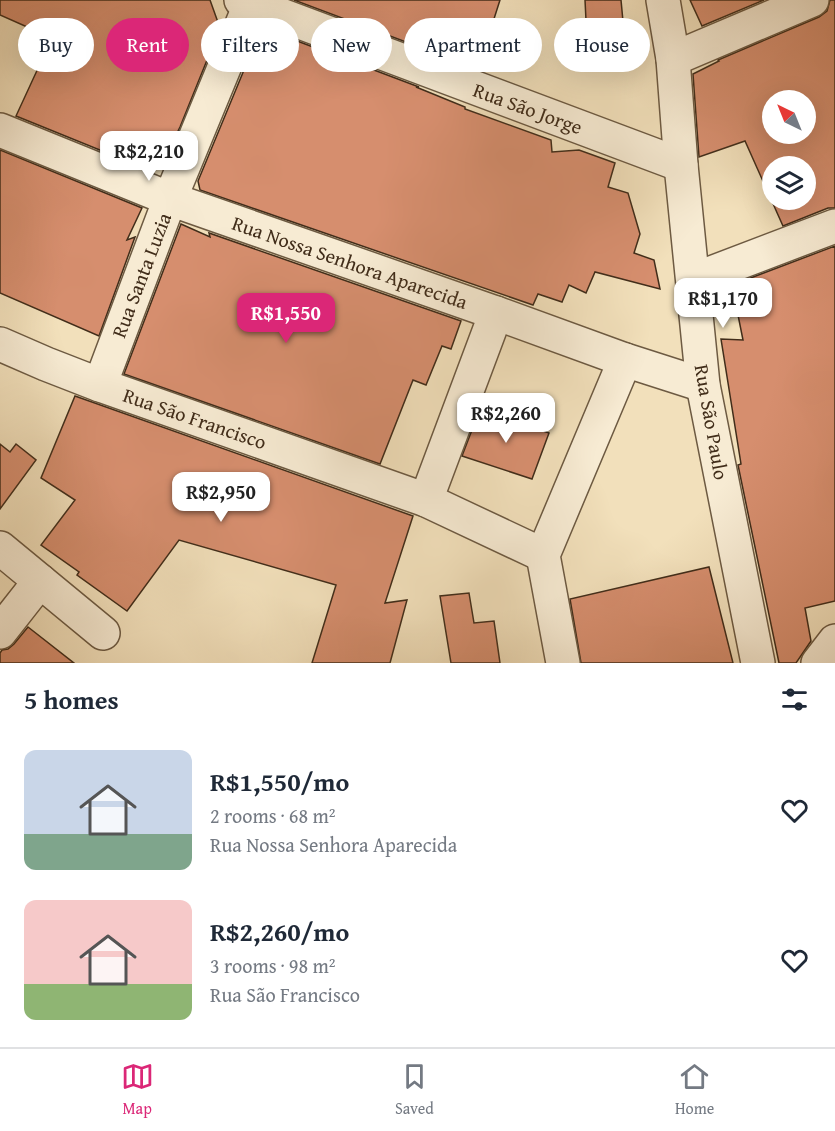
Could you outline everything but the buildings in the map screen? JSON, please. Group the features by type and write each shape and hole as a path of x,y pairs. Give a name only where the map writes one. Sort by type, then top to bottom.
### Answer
{"street":[{"name":"Rua São Paulo","path":"663,0 674,59 681,165 703,385 758,663"},
{"path":"674,59 812,0"},
{"name":"Rua São Jorge","path":"247,1 681,165"},
{"name":"Rua Santa Luzia","path":"100,385 247,1"},
{"name":"Rua Nossa Senhora Aparecida","path":"0,130 170,199 625,360 703,385"},
{"path":"693,280 835,226"},
{"path":"426,500 496,313"},
{"name":"Rua São Francisco","path":"0,344 100,385 426,500 543,555"},
{"path":"563,663 543,555 625,360"},
{"path":"0,548 103,633"},
{"path":"0,632 40,581"},
{"path":"818,663 835,641"}]}
